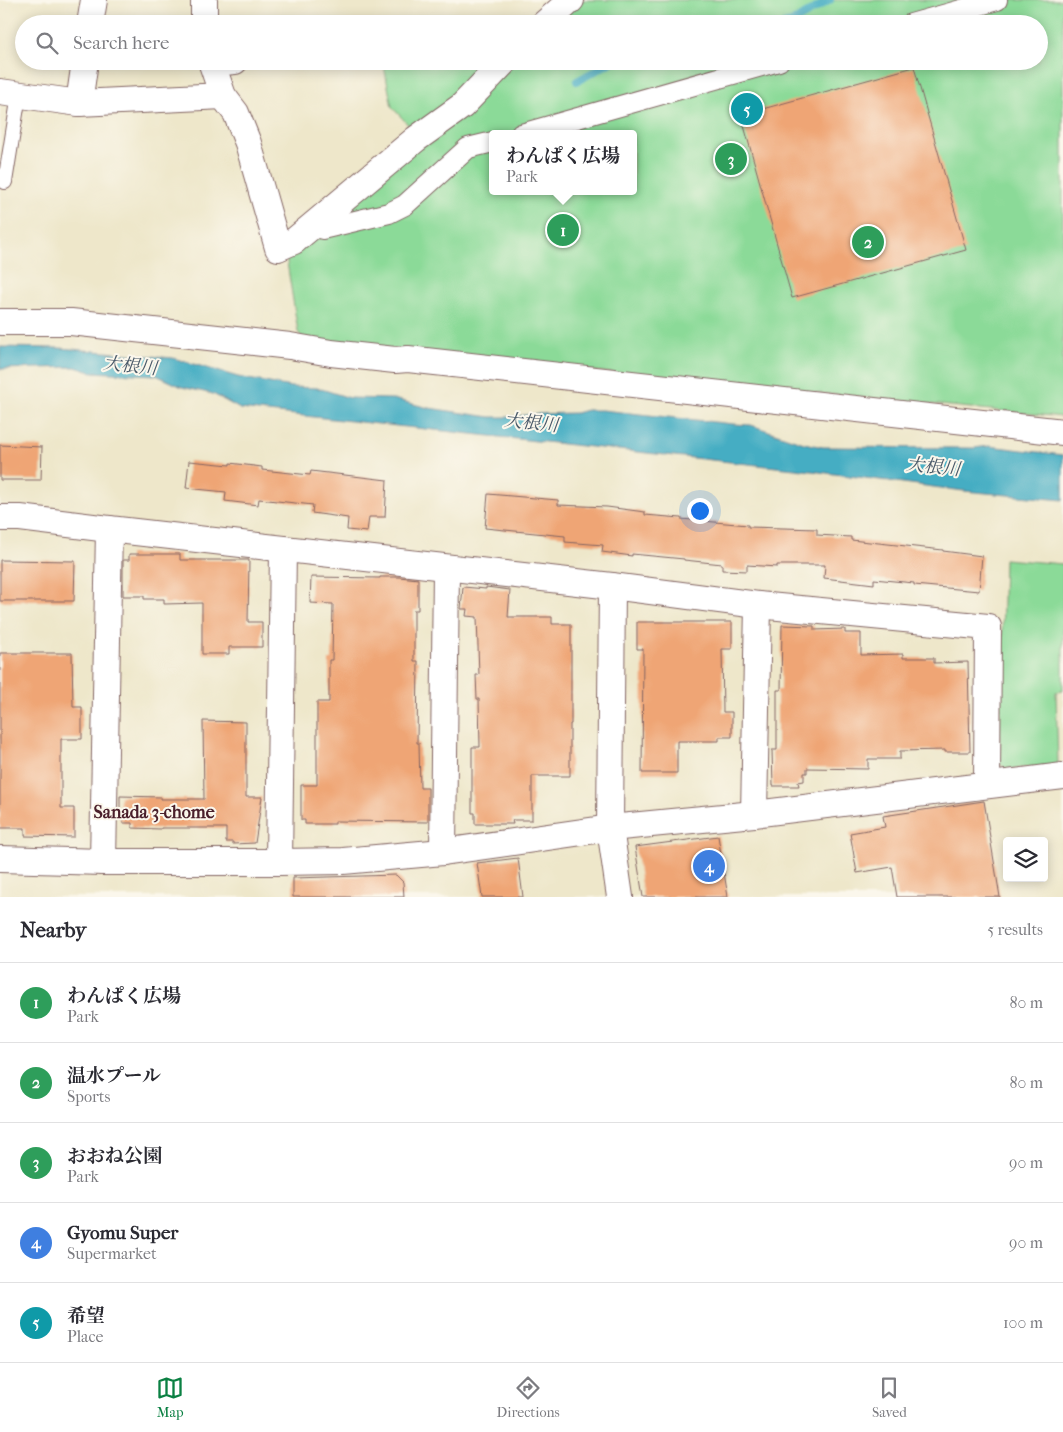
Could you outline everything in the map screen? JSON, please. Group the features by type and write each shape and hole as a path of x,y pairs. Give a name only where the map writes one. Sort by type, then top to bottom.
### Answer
{"street":[{"path":"92,15 94,0"},
{"path":"204,0 204,15"},
{"path":"554,15 572,0"},
{"path":"943,15 997,0"},
{"path":"79,103 84,70"},
{"path":"220,70 222,96 236,113 248,143 278,248 294,241 416,139 462,106 496,70"},
{"path":"535,130 747,70"},
{"path":"10,93 79,103 222,96"},
{"path":"315,223 322,229 389,214 405,206 468,148 489,143"},
{"path":"0,322 71,322 290,346 331,353 396,360 408,359 1063,432"},
{"path":"0,518 20,518 758,604 988,627 987,785"},
{"path":"102,862 110,529"},
{"path":"279,862 283,549"},
{"path":"443,852 446,568"},
{"path":"612,586 610,828 620,897"},
{"path":"754,814 758,604"},
{"path":"0,859 102,862 343,861 443,852 610,828 754,814 1063,776"}],"lane":[{"path":"6,182 10,93"}],"green space":[{"path":"581,0 1063,0 1063,417 306,343 298,332 286,256 501,70 1048,70 1048,15 564,15"},
{"path":"385,70 483,70 448,103 413,130 392,107"},
{"path":"1004,559 1063,564 1063,691 1056,692 1058,765 1006,769 999,763"}],"water":[{"name":"大根川","path":"0,347 60,348 173,358 238,377 291,387 318,388 350,398 393,399 429,408 490,417 602,410 751,425 804,443 823,447 974,448 989,446 1063,455 1063,500 964,491 804,470 240,409 213,394 182,387 156,375 91,372 75,367 0,369"}],"building":[{"path":"903,70 915,70 966,250 792,298 741,115"},
{"path":"0,445 42,447 41,480 0,480"},
{"path":"189,461 230,465 230,463 262,467 262,470 310,475 311,471 387,480 385,517 369,517 367,532 347,530 348,518 312,513 313,505 259,499 258,505 225,501 226,492 186,488"},
{"path":"488,494 558,500 558,505 607,507 645,512 645,515 748,525 748,527 817,529 817,535 851,537 851,540 982,556 979,591 874,579 874,584 824,578 825,565 777,565 777,567 747,565 747,571 722,570 722,564 602,552 603,545 565,542 565,536 485,528"},
{"path":"129,554 180,554 180,560 249,560 248,622 262,622 262,647 229,647 229,654 202,654 202,603 164,604 164,599 144,599 144,596 123,596 123,560 129,560"},
{"path":"0,560 75,561 74,601 0,601"},
{"path":"311,577 399,577 418,579 418,610 414,610 414,661 418,661 417,743 419,743 420,788 428,788 428,822 335,821 335,824 305,824 305,820 301,820 301,785 317,785 317,702 329,702 329,660 332,660 333,604 310,603"},
{"path":"463,587 510,590 508,617 552,617 552,624 571,624 570,776 532,776 532,820 512,820 513,824 475,824 475,813 472,813 472,747 480,747 479,699 477,699 476,675 479,675 477,617 466,616 467,609 461,609"},
{"path":"637,622 732,622 732,649 722,649 723,712 732,712 732,737 719,737 719,741 677,741 677,773 642,773 643,649 637,649"},
{"path":"782,625 814,626 814,630 845,629 845,633 861,633 861,655 903,654 903,658 934,658 934,663 968,662 970,752 945,752 945,750 900,751 900,759 868,759 868,769 807,768 807,773 804,773 804,781 798,782 799,786 773,786 772,750 777,750 777,690 781,690"},
{"path":"0,653 72,653 73,707 82,707 82,739 61,739 61,808 74,808 74,837 25,836 25,828 0,828"},
{"path":"203,721 246,722 246,797 262,797 255,843 233,844 233,842 226,842 226,828 132,828 132,823 123,823 123,820 120,820 120,796 161,797 161,799 204,799"},
{"path":"984,801 1000,897 897,897 892,867 857,873 850,833 885,827 883,816"},
{"path":"718,836 728,897 643,897 635,847"},
{"path":"518,858 523,897 482,897 477,863"},
{"path":"396,875 403,882 404,897 293,897 293,878"}],"waterway":[{"path":"804,15 830,0"},
{"path":"577,81 597,70"}],"place":[{"name":"希望","path":"747,109"},
{"name":"おおね公園","path":"731,159"},
{"name":"わんぱく広場","path":"563,230"},
{"name":"温水プール","path":"868,242"},
{"name":"Gyomu Super","path":"709,866"}],"district":[{"name":"Sanada 3-chome","path":"154,812"}]}
